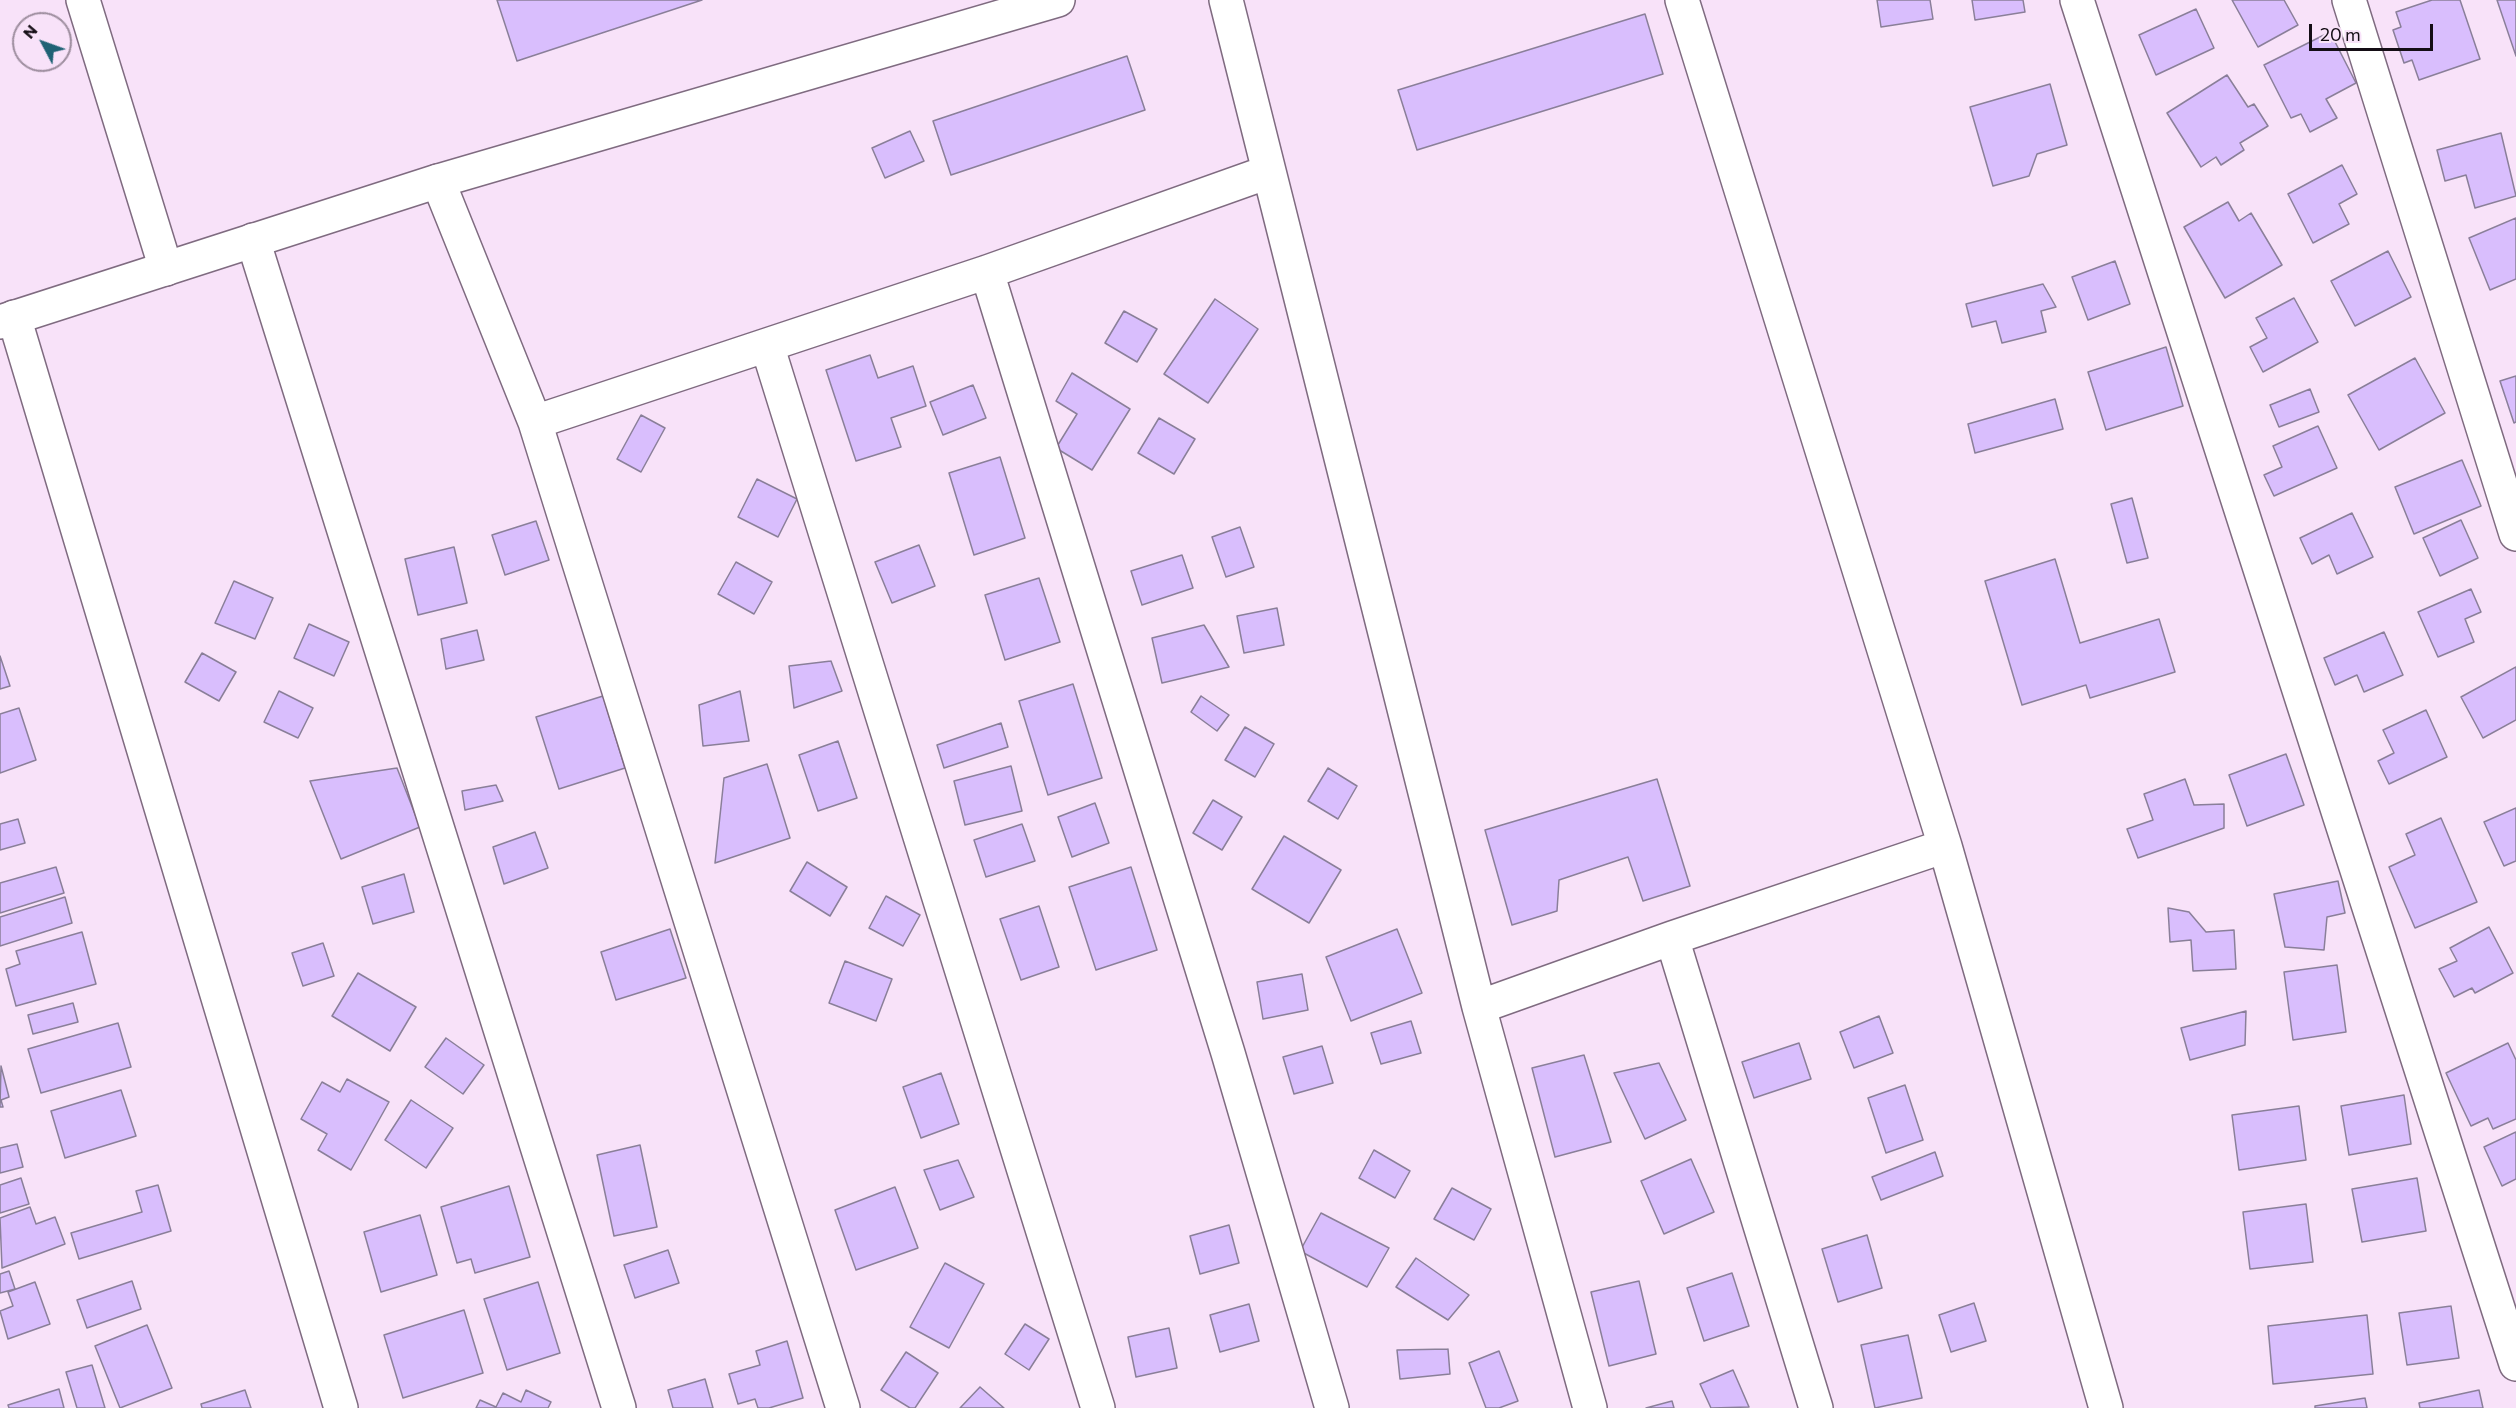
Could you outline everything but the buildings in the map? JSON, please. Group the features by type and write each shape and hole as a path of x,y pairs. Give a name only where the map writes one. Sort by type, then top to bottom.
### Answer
{"street":[{"path":"83,0 166,269"},
{"path":"341,1408 7,320 438,181 1058,0"},
{"path":"1226,0 1479,1007 1590,1408"},
{"path":"1682,0 1944,846 2106,1408"},
{"path":"2077,0 2516,1364"},
{"path":"2349,0 2516,534"},
{"path":"535,422 987,272 1268,172"},
{"path":"438,181 535,422 843,1408"},
{"path":"253,240 619,1408"},
{"path":"987,272 1228,1053 1332,1408"},
{"path":"767,345 1098,1408"},
{"path":"1479,1007 1672,938 1944,846"},
{"path":"1672,938 1815,1408"}]}
